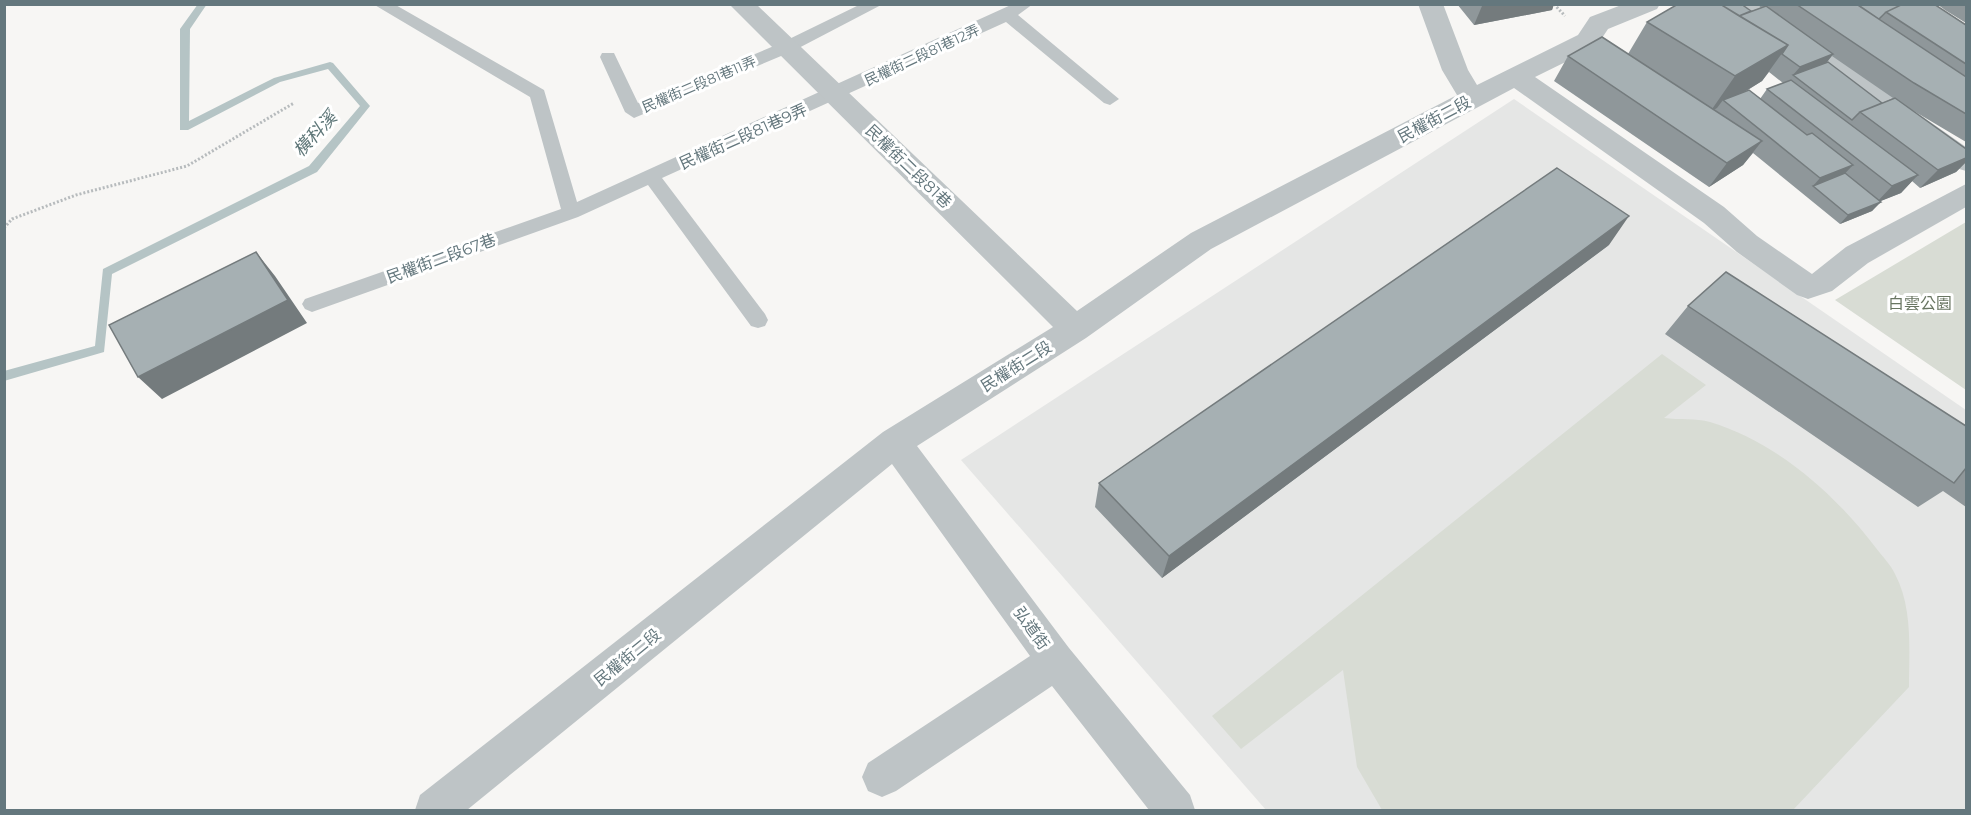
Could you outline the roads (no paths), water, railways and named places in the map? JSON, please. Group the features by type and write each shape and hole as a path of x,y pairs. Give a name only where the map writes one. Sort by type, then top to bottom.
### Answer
{"street":[{"name":"民權街二段81巷","path":"741,4 1075,329"},
{"path":"1430,4 1455,70 1472,98"},
{"name":"民權街二段","path":"435,810 896,442 1075,329 1201,241 1472,98 1587,41 1592,14 1648,4"},
{"path":"1745,4 1966,161"},
{"path":"1516,77 1714,215 1747,244 1808,287 1821,283 1857,255 1966,194"},
{"name":"弘道街","path":"896,442 1161,805"},
{"path":"882,777 1056,661"}],"lane":[{"path":"787,47 875,4"},
{"name":"民權街二段81巷12弄","path":"836,95 1008,15 1025,4"},
{"path":"386,6 538,94 571,212"},
{"path":"1008,15 1110,99"},
{"name":"民權街二段81巷11弄","path":"608,57 634,112 787,47"},
{"name":"民權街二段81巷9弄","path":"571,212 836,95"},
{"path":"651,176 758,320"},
{"name":"民權街二段67巷","path":"312,304 571,212"}],"waterway":[{"name":"橫科溪","path":"4,376 100,349 107,272 313,169 365,106 330,65 277,80 184,128 185,29 203,4"}],"park label":[{"name":"白雲公園","path":"1920,303"}]}
